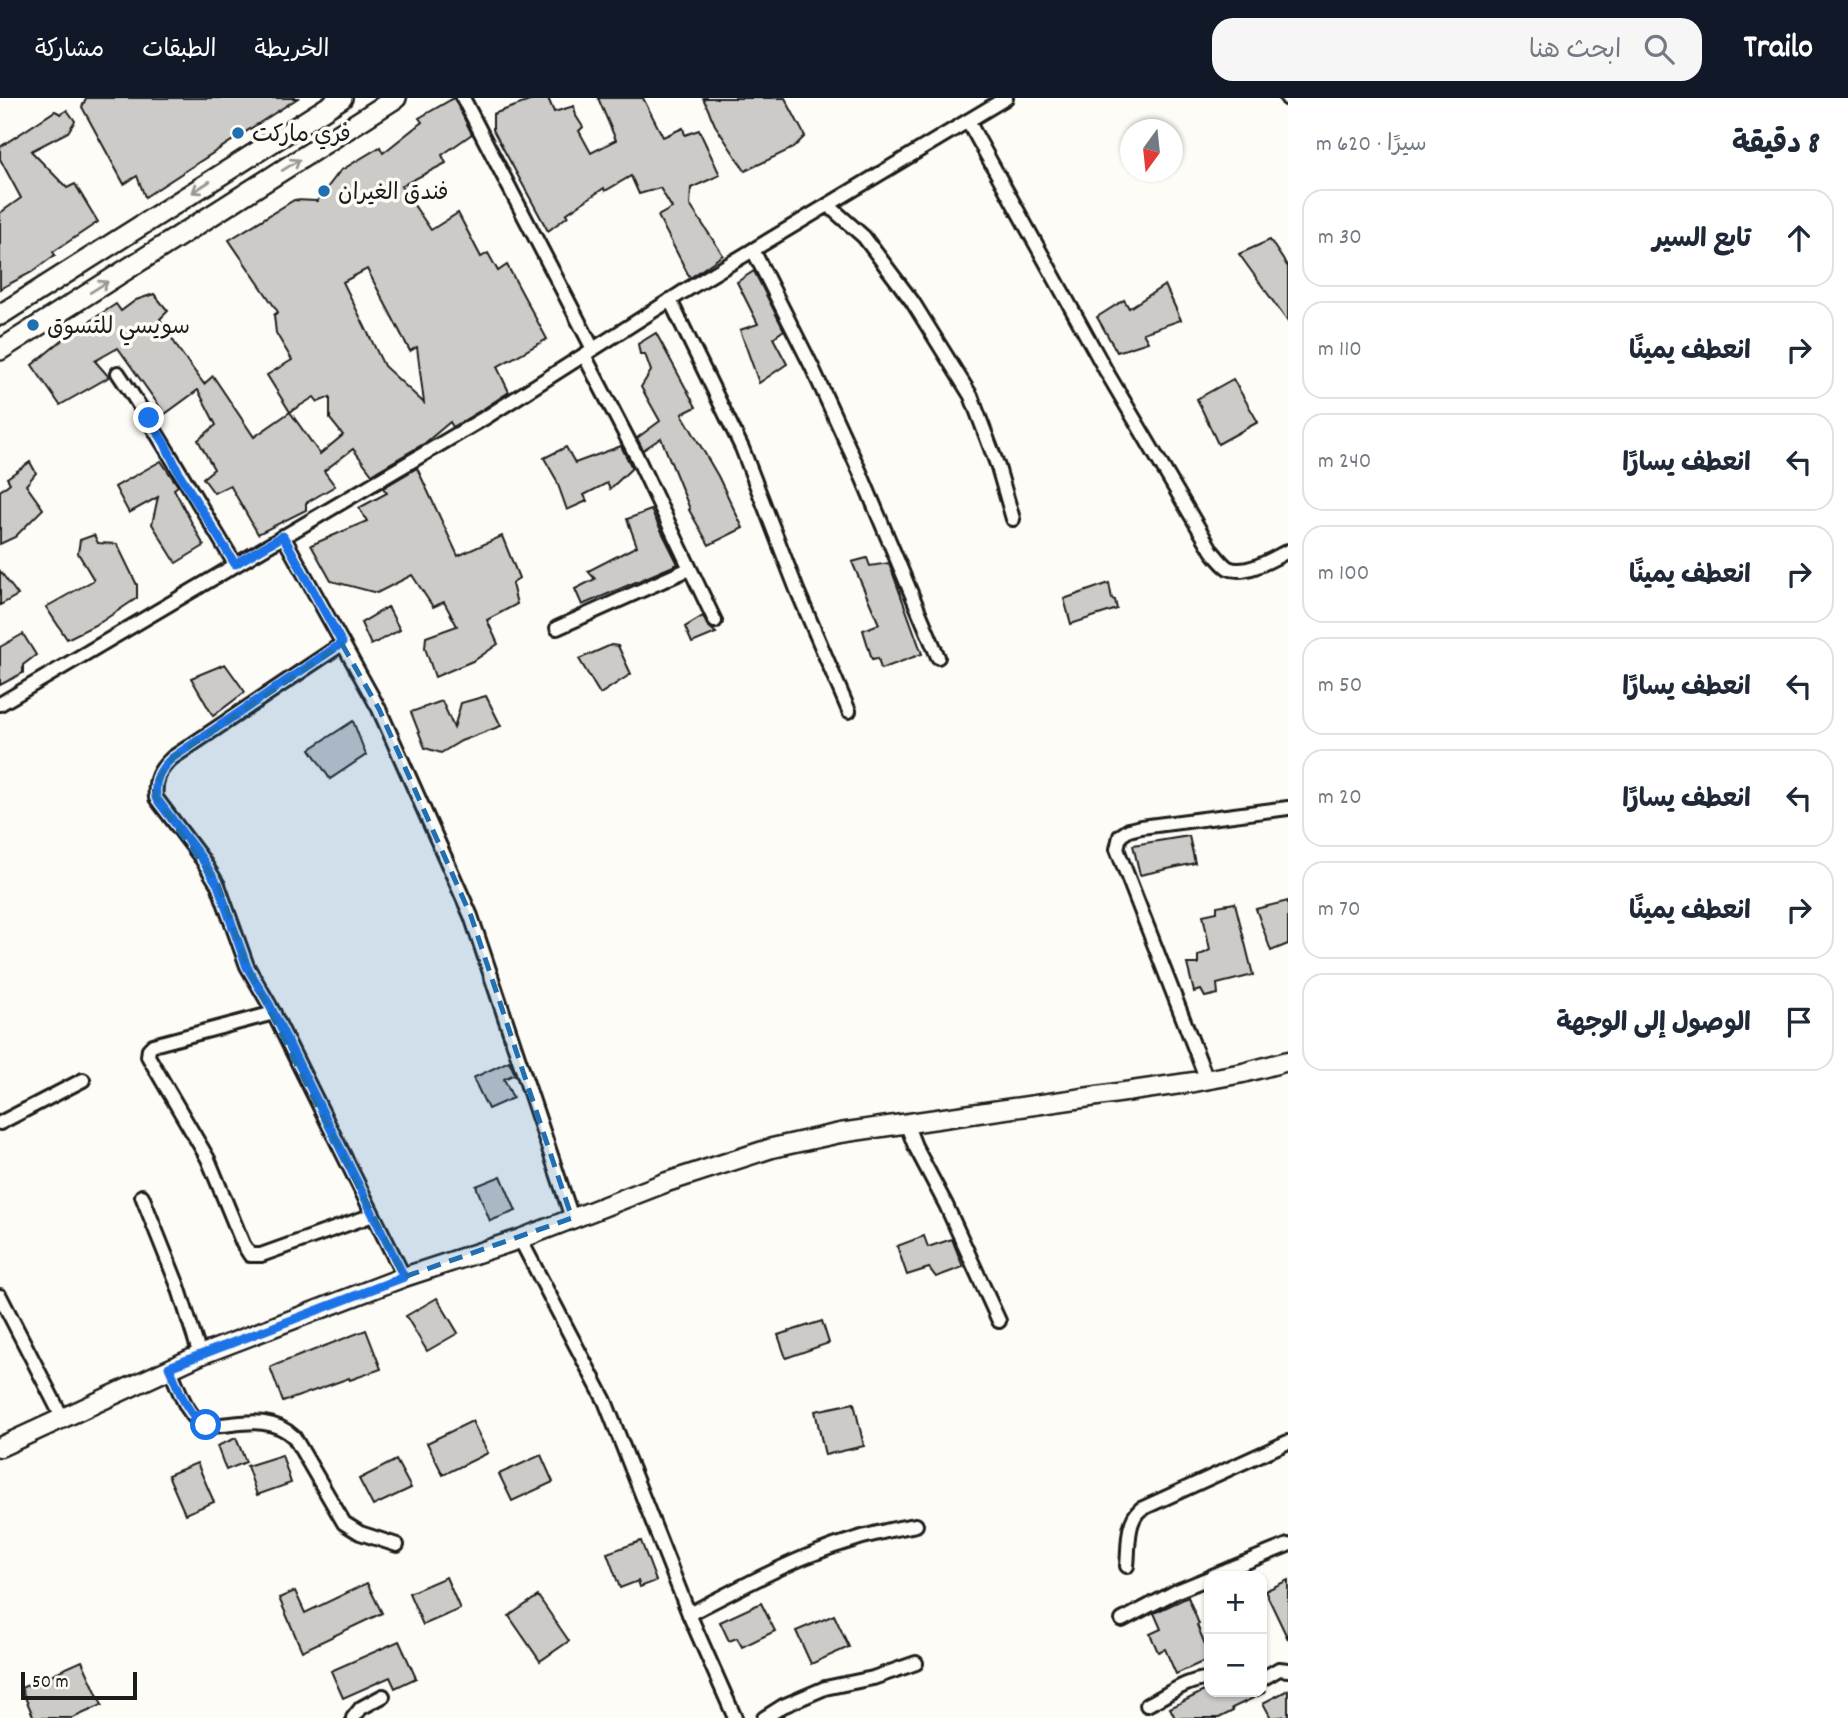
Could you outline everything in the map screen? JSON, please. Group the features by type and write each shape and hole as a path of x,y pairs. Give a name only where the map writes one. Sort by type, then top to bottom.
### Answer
{"main road":[{"path":"0,314 342,98"},
{"path":"0,350 396,98"}],"street":[{"path":"463,98 589,352 715,621"},
{"path":"0,704 488,416 670,300 968,121 984,104 1006,98"},
{"path":"968,121 1105,370 1212,551 1229,568 1240,570 1288,551"},
{"path":"828,205 863,237 912,301 971,396 998,467 1013,519"},
{"path":"753,250 860,472 938,657"},
{"path":"670,300 742,448 797,590 849,710"},
{"path":"118,373 165,444 180,475 235,564"},
{"path":"283,536 379,709 471,916 572,1218"},
{"path":"557,628 689,569"},
{"path":"342,643 172,758 157,775 154,786 156,798 218,885 247,967 274,1013 404,1277"},
{"path":"1207,1080 1117,849 1120,836 1141,827 1288,808"},
{"path":"274,1013 153,1045 148,1056 208,1159 250,1255 261,1255 373,1215"},
{"path":"0,1447 169,1367 404,1277 520,1239 667,1182 772,1148 840,1133 1207,1080 1288,1061"},
{"path":"0,1123 83,1080"},
{"path":"906,1123 999,1321"},
{"path":"142,1196 178,1286 200,1355"},
{"path":"520,1239 605,1401 689,1614 735,1718"},
{"path":"0,1296 62,1417"},
{"path":"169,1367 184,1400 199,1422 206,1425 274,1423 284,1428 294,1437 344,1523 360,1533 397,1545"},
{"path":"1127,1566 1133,1518 1141,1509 1288,1442"},
{"path":"689,1614 778,1567 839,1543 916,1525"},
{"path":"1225,1571 1288,1545"},
{"path":"1122,1620 1204,1580"},
{"path":"764,1718 783,1706 825,1688 873,1678 916,1662"},
{"path":"1267,1676 1279,1669 1288,1670"},
{"path":"1147,1705 1187,1685 1204,1680"},
{"path":"354,1718 361,1707 383,1696"}],"highlighted area":[{"path":"342,644 379,709 471,916 572,1218 404,1277 247,966 218,885 156,798 154,787 172,758"}],"building":[{"path":"86,98 298,98 145,197 137,176 124,184 82,107"},
{"path":"454,98 472,134 442,155 446,163 401,186 431,230 458,213 481,257 488,253 498,271 507,265 547,339 497,367 509,392 453,427 450,422 425,443 372,474 353,449 324,471 335,486 306,503 306,510 258,534 230,485 214,493 203,478 214,469 198,440 216,425 198,390 165,414 118,348 95,361 109,377 60,405 32,365 67,336 116,304 121,311 136,300 154,294 168,311 160,319 179,350 204,384 213,376 254,437 290,412 267,375 292,360 276,333 274,315 278,312 229,240 294,200 317,201 340,171 380,147 383,153 422,122 419,118","holes":["367,269 410,351 417,347 424,403 384,366 343,282","314,397 318,402 330,397 330,419 343,435 320,454 290,412"]},
{"path":"538,98 548,98 554,112 574,106 576,116 583,127 579,131 591,153 616,140 598,98 643,98 663,137 683,128 685,135 699,130 720,175 691,188 690,205 723,255 690,278 658,216 672,208 660,188 639,194 631,176 605,191 604,188 566,214 568,216 548,231 493,130 493,114"},
{"path":"703,98 785,98 805,136 793,148 745,171 715,125"},
{"path":"67,110 75,121 68,132 31,151 67,188 75,184 98,222 53,252 55,255 32,272 0,289 0,213 21,198 0,159 0,147 55,111 61,114"},
{"path":"1270,240 1288,267 1288,322 1239,254"},
{"path":"754,271 784,330 773,338 787,364 759,383 740,330 758,324 737,282"},
{"path":"1165,285 1181,320 1143,333 1148,342 1117,352 1097,317 1124,300 1129,308"},
{"path":"656,333 696,407 682,414 718,476 743,528 709,545 689,510 661,438 643,450 637,438 660,421 641,387 651,371 645,354 640,354 638,344"},
{"path":"1233,379 1258,422 1218,444 1197,399"},
{"path":"621,446 632,468 610,489 607,483 584,495 587,501 567,510 556,479 544,458 566,447 575,463"},
{"path":"161,461 178,486 174,489 204,546 176,563 152,524 158,497 129,513 115,487"},
{"path":"30,462 36,473 26,485 43,509 15,537 0,544 0,491 10,483 7,478"},
{"path":"417,468 458,556 502,536 519,578 512,584 517,604 487,620 498,644 475,660 435,677 425,648 426,637 457,626 444,602 433,607 412,575 377,593 331,581 311,545 367,521 359,508 387,493 383,488"},
{"path":"651,510 678,564 582,605 575,589 595,579 588,571 637,546 627,519"},
{"path":"94,535 98,543 117,544 137,585 137,598 101,622 67,639 46,607 94,580 78,553 80,540"},
{"path":"867,558 870,566 889,563 922,654 881,669 878,658 872,659 863,630 879,624 852,562"},
{"path":"0,571 18,595 0,605"},
{"path":"1109,583 1117,609 1071,624 1064,599"},
{"path":"388,607 400,630 371,645 361,623"},
{"path":"703,616 707,625 716,633 692,643 685,627"},
{"path":"23,634 36,655 23,665 23,673 0,685 0,647"},
{"path":"611,645 618,646 631,674 600,694 579,659"},
{"path":"225,664 245,692 213,716 191,678"},
{"path":"486,696 501,726 461,741 441,753 425,748 411,712 442,701 454,728 461,703"},
{"path":"353,721 366,755 330,779 310,749"},
{"path":"1189,836 1195,863 1140,875 1133,845"},
{"path":"1288,901 1288,944 1271,951 1256,909"},
{"path":"1235,903 1253,975 1217,984 1218,994 1205,997 1201,990 1194,992 1187,964 1198,964 1198,956 1210,950 1203,915 1217,912 1217,906"},
{"path":"509,1061 515,1074 504,1079 513,1098 488,1109 473,1078"},
{"path":"501,1176 516,1211 490,1221 476,1186"},
{"path":"924,1236 928,1247 952,1239 963,1267 936,1277 929,1268 907,1275 897,1246"},
{"path":"437,1298 458,1333 427,1351 406,1316"},
{"path":"822,1321 829,1343 786,1358 778,1335"},
{"path":"366,1330 381,1369 283,1402 270,1367"},
{"path":"854,1403 864,1446 825,1455 815,1411"},
{"path":"472,1421 488,1453 443,1475 427,1443"},
{"path":"236,1438 246,1462 226,1470 217,1446"},
{"path":"282,1455 291,1483 257,1495 247,1466"},
{"path":"541,1455 553,1482 512,1501 499,1474"},
{"path":"396,1460 411,1488 373,1506 359,1479"},
{"path":"197,1463 214,1502 185,1514 168,1475"},
{"path":"641,1541 656,1581 640,1587 638,1581 620,1588 607,1553"},
{"path":"446,1577 460,1609 423,1625 409,1593"},
{"path":"1288,1580 1288,1639 1267,1595 1267,1590"},
{"path":"367,1583 382,1613 302,1651 279,1598 295,1591 305,1613"},
{"path":"538,1596 569,1641 540,1661 509,1616"},
{"path":"1188,1597 1204,1642 1204,1661 1176,1674 1165,1649 1158,1652 1150,1634 1161,1629 1154,1613"},
{"path":"761,1603 775,1631 742,1647 737,1638 729,1641 720,1622"},
{"path":"834,1615 849,1647 811,1664 796,1631"},
{"path":"399,1641 416,1678 395,1688 390,1677 343,1698 331,1671"},
{"path":"82,1661 102,1705 73,1718 34,1718 21,1688"},
{"path":"1288,1690 1288,1716 1271,1718 1263,1703"},
{"path":"1204,1691 1204,1697 1255,1697 1232,1708 1233,1711 1219,1718 1175,1718 1170,1708"}],"place":[{"name":"فري ماركت","path":"238,133"},
{"name":"فندق الغيران","path":"324,191"},
{"name":"سويسي للتسوق","path":"33,325"}],"route":[{"path":"149,418 180,475 235,564 283,536 342,643 172,758 162,767 154,786 156,798 218,885 247,967 269,1004 404,1277 169,1367 184,1400 199,1422 206,1425"}]}
